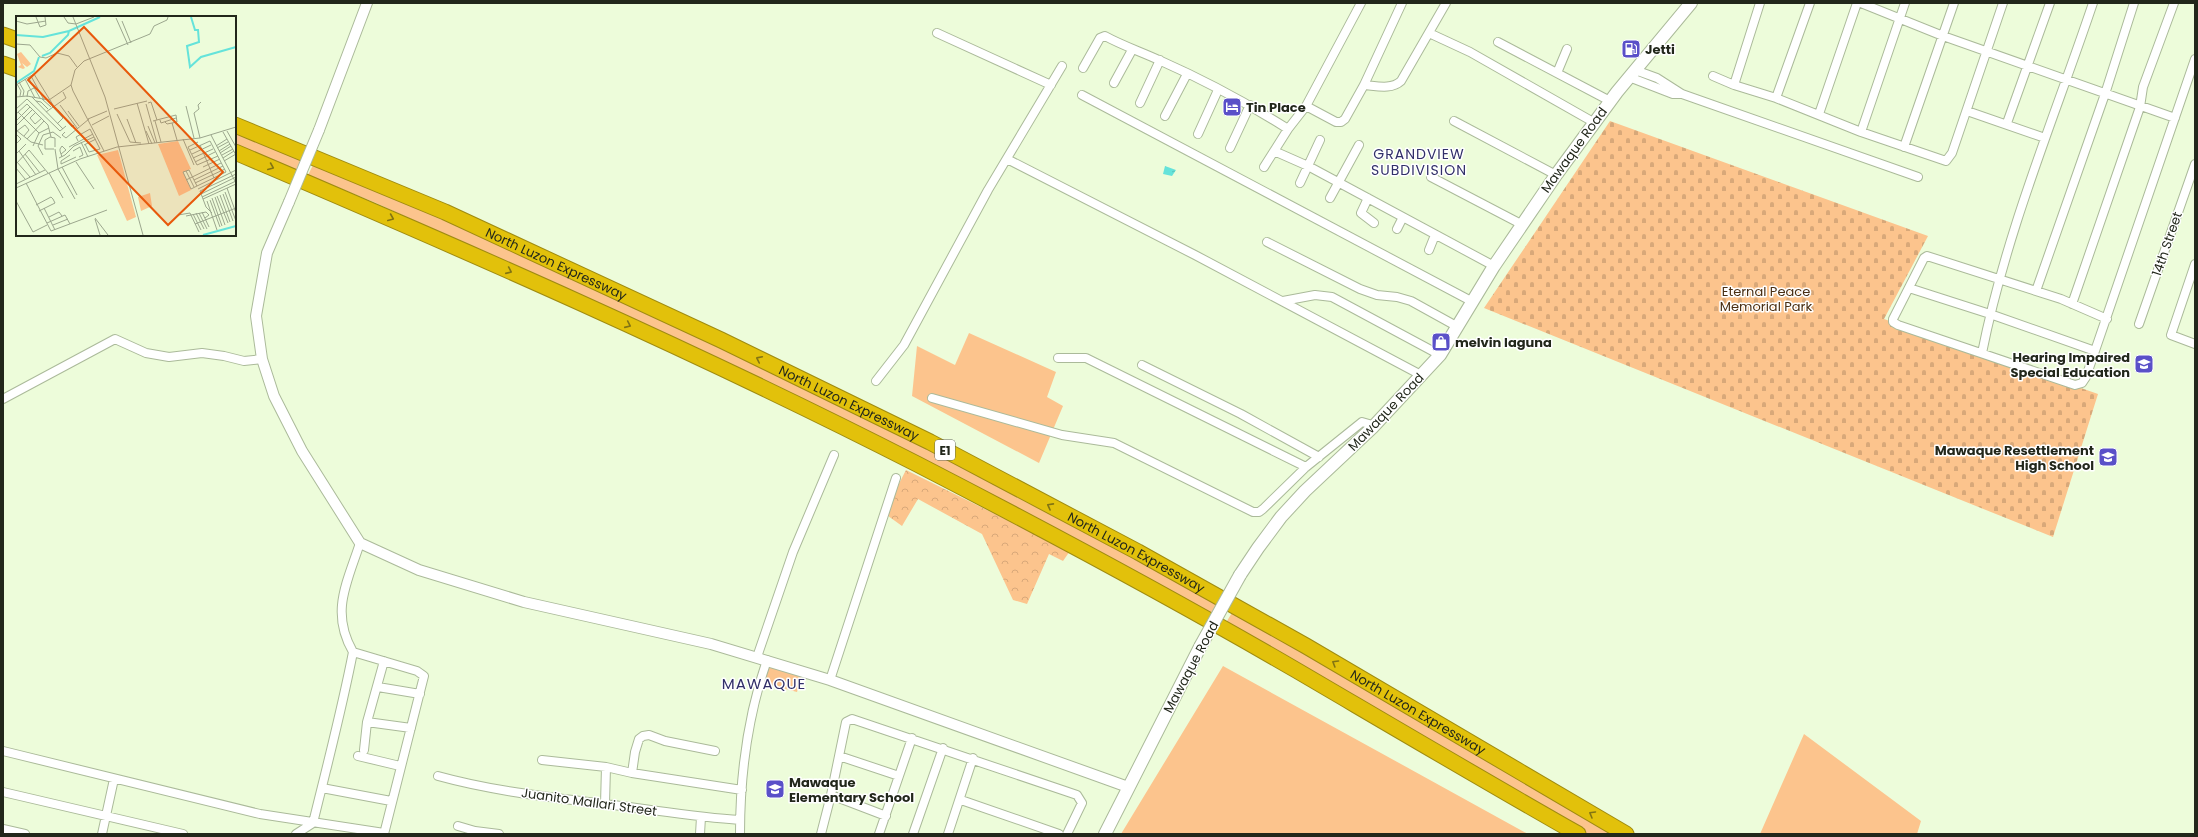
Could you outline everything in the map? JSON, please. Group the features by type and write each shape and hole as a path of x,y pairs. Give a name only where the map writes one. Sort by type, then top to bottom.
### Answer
{"highway":[{"path":"3,35 16,40"},
{"path":"3,64 16,69"},
{"name":"North Luzon Expressway","path":"236,125 445,212 721,340 930,442 1138,552 1306,646 1626,834"},
{"name":"North Luzon Expressway","path":"236,152 435,237 701,358 917,464 1140,582 1294,668 1578,834"}],"main road":[{"name":"Mawaque Road","path":"1105,834 1200,646 1240,575 1258,548 1281,517 1305,491 1372,428 1440,355 1494,266 1556,175 1610,101 1691,3"}],"street":[{"path":"368,3 319,130 267,253 256,316 262,359 274,396 302,451 360,543 419,570 524,602 711,644 830,680 982,733 1128,787"},
{"path":"1264,167 1288,129 1306,106 1361,3"},
{"path":"1306,106 1336,122 1341,122 1364,85 1402,3"},
{"path":"1364,85 1396,86 1401,81 1446,3"},
{"path":"1734,85 1760,3"},
{"path":"1776,98 1810,3"},
{"path":"1819,114 1858,3"},
{"path":"1861,3 1943,36 2140,107 2175,118"},
{"path":"1861,132 1906,3"},
{"path":"1904,147 1954,3"},
{"path":"1713,76 1734,85 1776,98 1819,114 1861,132 1946,161 1952,153 2003,3"},
{"path":"2007,123 2050,3"},
{"path":"1982,353 1998,280 2023,198 2067,80 2093,3"},
{"path":"2036,291 2105,94 2134,3"},
{"path":"2072,304 2140,107 2143,87 2174,3"},
{"path":"937,33 1051,85"},
{"path":"1429,33 1470,52 1595,123"},
{"path":"1083,68 1102,36 1132,50 1160,60 1250,105 1288,129"},
{"path":"1498,42 1610,101"},
{"path":"1557,73 1567,49"},
{"path":"1114,83 1132,50"},
{"path":"2107,319 2036,291 1927,256 1924,258 1896,312 1893,322 2075,385 2082,383 2086,377 2107,319 2195,59"},
{"path":"1140,103 1160,60"},
{"path":"876,381 904,345 1007,159 1062,66"},
{"path":"1166,116 1187,74"},
{"path":"1632,74 1657,78 1682,94 1918,177"},
{"path":"1198,134 1218,90"},
{"path":"1082,95 1473,302"},
{"path":"1230,148 1250,105"},
{"path":"1967,111 2007,123 2045,138"},
{"path":"1454,120 1556,175"},
{"path":"1300,182 1320,140"},
{"path":"1330,198 1359,145"},
{"path":"1274,151 1308,166 1494,266"},
{"path":"1007,159 1283,301 1421,375"},
{"name":"14th Street","path":"2139,324 2191,186 2195,164"},
{"path":"1431,177 1522,224"},
{"path":"1368,198 1361,213 1374,223"},
{"path":"1397,228 1403,217"},
{"path":"1429,250 1435,235"},
{"path":"1267,242 1360,289 1377,295 1397,296 1411,301 1458,327"},
{"path":"2195,264 2171,335 2195,344"},
{"path":"1909,288 1990,314 2095,351"},
{"path":"1283,301 1315,295 1332,297 1440,355"},
{"path":"3,399 115,339 146,353 169,357 202,353 224,356 244,362 262,359"},
{"path":"1058,358 1086,358 1306,467"},
{"path":"1142,365 1241,414 1319,457"},
{"path":"932,398 1062,435 1114,443 1252,512 1259,512 1263,510 1306,467 1362,422 1369,424 1372,428"},
{"path":"756,657 793,552 834,455"},
{"path":"830,680 896,478"},
{"path":"296,834 313,823 330,747 342,708 353,652 346,639 340,618 346,583 360,543"},
{"path":"3,751 220,805 313,823 384,834 424,676 422,673 353,652"},
{"path":"740,834 742,790 751,717 767,660"},
{"path":"384,661 378,687 367,722 361,753 400,766"},
{"path":"378,687 420,694"},
{"path":"821,834 831,795 846,722 852,719 973,758 1076,795 1081,798 1082,803 1067,834"},
{"path":"367,722 410,728"},
{"path":"632,773 635,752 639,739 643,736 649,735 665,741 715,751"},
{"path":"879,834 912,738"},
{"path":"913,834 942,748"},
{"path":"839,756 899,776"},
{"path":"948,834 961,800 973,758"},
{"path":"542,760 606,766 632,773 742,790"},
{"path":"605,804 606,766"},
{"name":"Juanito Mallari Street","path":"438,776 465,784 701,817 740,820"},
{"path":"102,834 114,779"},
{"path":"322,788 392,800"},
{"path":"3,792 183,834"},
{"path":"831,795 886,816"},
{"path":"961,800 1059,834"},
{"path":"700,834 701,817"},
{"path":"458,826 475,831 499,834"},
{"path":"3,829 25,834"}],"green space":[{"name":"Eternal Peace Memorial Park","path":"1610,121 1928,236 1884,319 2098,394 2053,537 1484,308"},
{"path":"236,130 303,158 297,170 236,146"},
{"path":"314,163 474,233 817,391 1223,606 1214,620 595,303 376,203 308,175"},
{"path":"969,333 1056,372 1047,397 1063,406 1039,463 912,396 917,346 955,365"},
{"path":"906,470 1070,551 1063,561 1049,554 1027,604 1013,600 982,534 918,499 902,526 884,513"},
{"path":"1233,611 1612,834 1585,834 1224,626"},
{"path":"769,663 803,672 797,692 763,683"},
{"path":"1223,666 1528,834 1121,834"},
{"path":"1804,734 1921,821 1917,834 1760,834"}],"water":[{"path":"1165,166 1176,170 1172,176 1163,174"}],"place":[{"name":"Jetti","path":"1631,49"},
{"name":"Tin Place","path":"1232,107"},
{"name":"melvin laguna","path":"1441,342"},
{"name":"Hearing Impaired Special Education","path":"2144,364"},
{"name":"Mawaque Resettlement High School","path":"2108,457"},
{"name":"Mawaque Elementary School","path":"775,789"}],"district":[{"name":"GRANDVIEW SUBDIVISION","path":"1419,162"},
{"name":"MAWAQUE","path":"764,683"}]}
